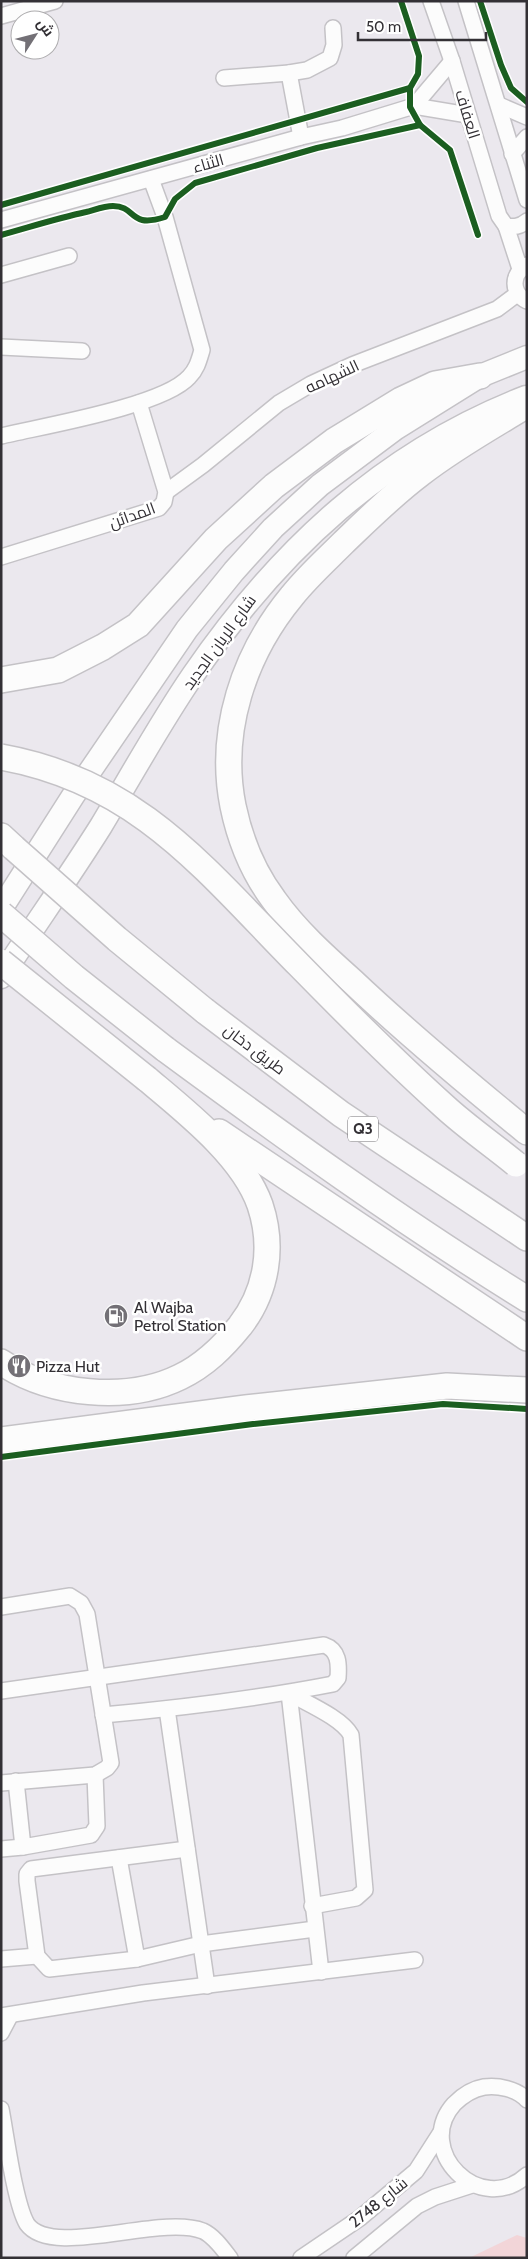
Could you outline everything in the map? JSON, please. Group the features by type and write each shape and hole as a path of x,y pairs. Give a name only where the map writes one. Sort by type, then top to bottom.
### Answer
{"main road":[{"name":"شارع الريان الجديد","path":"1,909 111,739 187,629 234,571 273,528 345,465 395,429 480,376 527,357"},
{"path":"1,680 58,670 103,647 138,625 216,539 274,486 334,441 401,400 435,384 480,376"},
{"name":"شارع الريان الجديد","path":"1,976 99,828 192,677 228,626 266,579 335,511 402,460 489,412 527,397"},
{"path":"527,405 421,472 381,506 292,596 259,645 242,682 230,731 228,760 230,789 238,830 252,863 273,900 302,935 385,1013 527,1132"},
{"path":"1,757 34,763 66,774 131,808 167,833 204,866 298,965 440,1102 522,1168"},
{"name":"طريق دخان","path":"8,842 117,939 205,1011 341,1114 527,1238"},
{"path":"1,914 74,977 165,1049 304,1152 459,1258 527,1299"},
{"path":"1,962 171,1099 527,1338"},
{"path":"1,1362 42,1381 83,1391 122,1391 152,1386 179,1378 197,1368 226,1343 252,1311 262,1288 266,1265 265,1222 259,1203 236,1164 171,1099"},
{"path":"1,1440 236,1409 448,1386 527,1390"}],"street":[{"path":"1,16 55,1"},
{"name":"العفاف","path":"431,1 452,61 499,216 506,226 523,267"},
{"name":"العفاف","path":"466,1 527,200"},
{"path":"224,78 289,74 307,70 330,58 334,45 333,28"},
{"path":"414,106 452,61"},
{"path":"289,74 301,137"},
{"name":"العفاف","path":"499,105 527,117"},
{"name":"الثناء","path":"1,220 301,137 342,128 414,106 468,115"},
{"path":"512,154 527,137"},
{"path":"1,436 139,403 180,385 189,378 198,366 202,350 165,217 151,178"},
{"path":"506,226 521,226 527,221"},
{"path":"1,275 69,256"},
{"path":"522,298 514,281 523,267"},
{"name":"الشهامه","path":"166,492 203,466 279,403 352,365 522,298"},
{"path":"1,347 82,351"},
{"name":"المدائن","path":"1,557 158,508 164,502 166,492 139,403"},
{"path":"1,1607 70,1596 81,1603 86,1614 111,1762 107,1768 95,1774 9,1782 23,1847"},
{"path":"1,1692 324,1645 330,1647 338,1660 338,1678 333,1684 289,1693 167,1709 103,1715"},
{"path":"289,1693 348,1728 351,1735 365,1890 356,1898 312,1906"},
{"path":"289,1693 321,1972"},
{"path":"167,1709 207,1986"},
{"path":"1,1849 91,1836 97,1826 95,1774"},
{"path":"187,1849 31,1870 27,1874 27,1881 37,1956 49,1970 137,1958 201,1944 315,1929"},
{"path":"119,1858 137,1958"},
{"path":"1,1959 37,1956"},
{"path":"1,2033 5,2016 143,1993 415,1960"},
{"name":"شارع 2748","path":"302,2258 360,2218 416,2171 441,2132 450,2109 461,2097 475,2089 492,2086 506,2088 527,2083"},
{"path":"506,2088 527,2100"},
{"path":"1,2109 22,2216 37,2234 57,2240 146,2229 186,2228 203,2232 215,2240 230,2258"},
{"path":"441,2132 444,2154 455,2172 472,2185 504,2188 527,2175"},
{"name":"شارع 2748","path":"354,2258 417,2206 435,2197 472,2185"},
{"path":"302,2258 317,2258"}],"shaded area":[{"path":"517,2235 527,2238 527,2258 469,2258"}],"cycle path":[{"path":"401,1 419,56 418,74 410,88 410,107 420,125 450,150 478,235"},
{"path":"480,1 501,65 511,88 527,102"},
{"path":"1,205 410,88"},
{"path":"1,235 110,206 126,209 139,219 153,220 165,217 175,199 195,183 317,148 420,125"},
{"path":"1,1457 253,1424 443,1404 527,1409"}],"place":[{"name":"Al Wajba Petrol Station","path":"116,1316"},
{"name":"Pizza Hut","path":"19,1366"}]}
